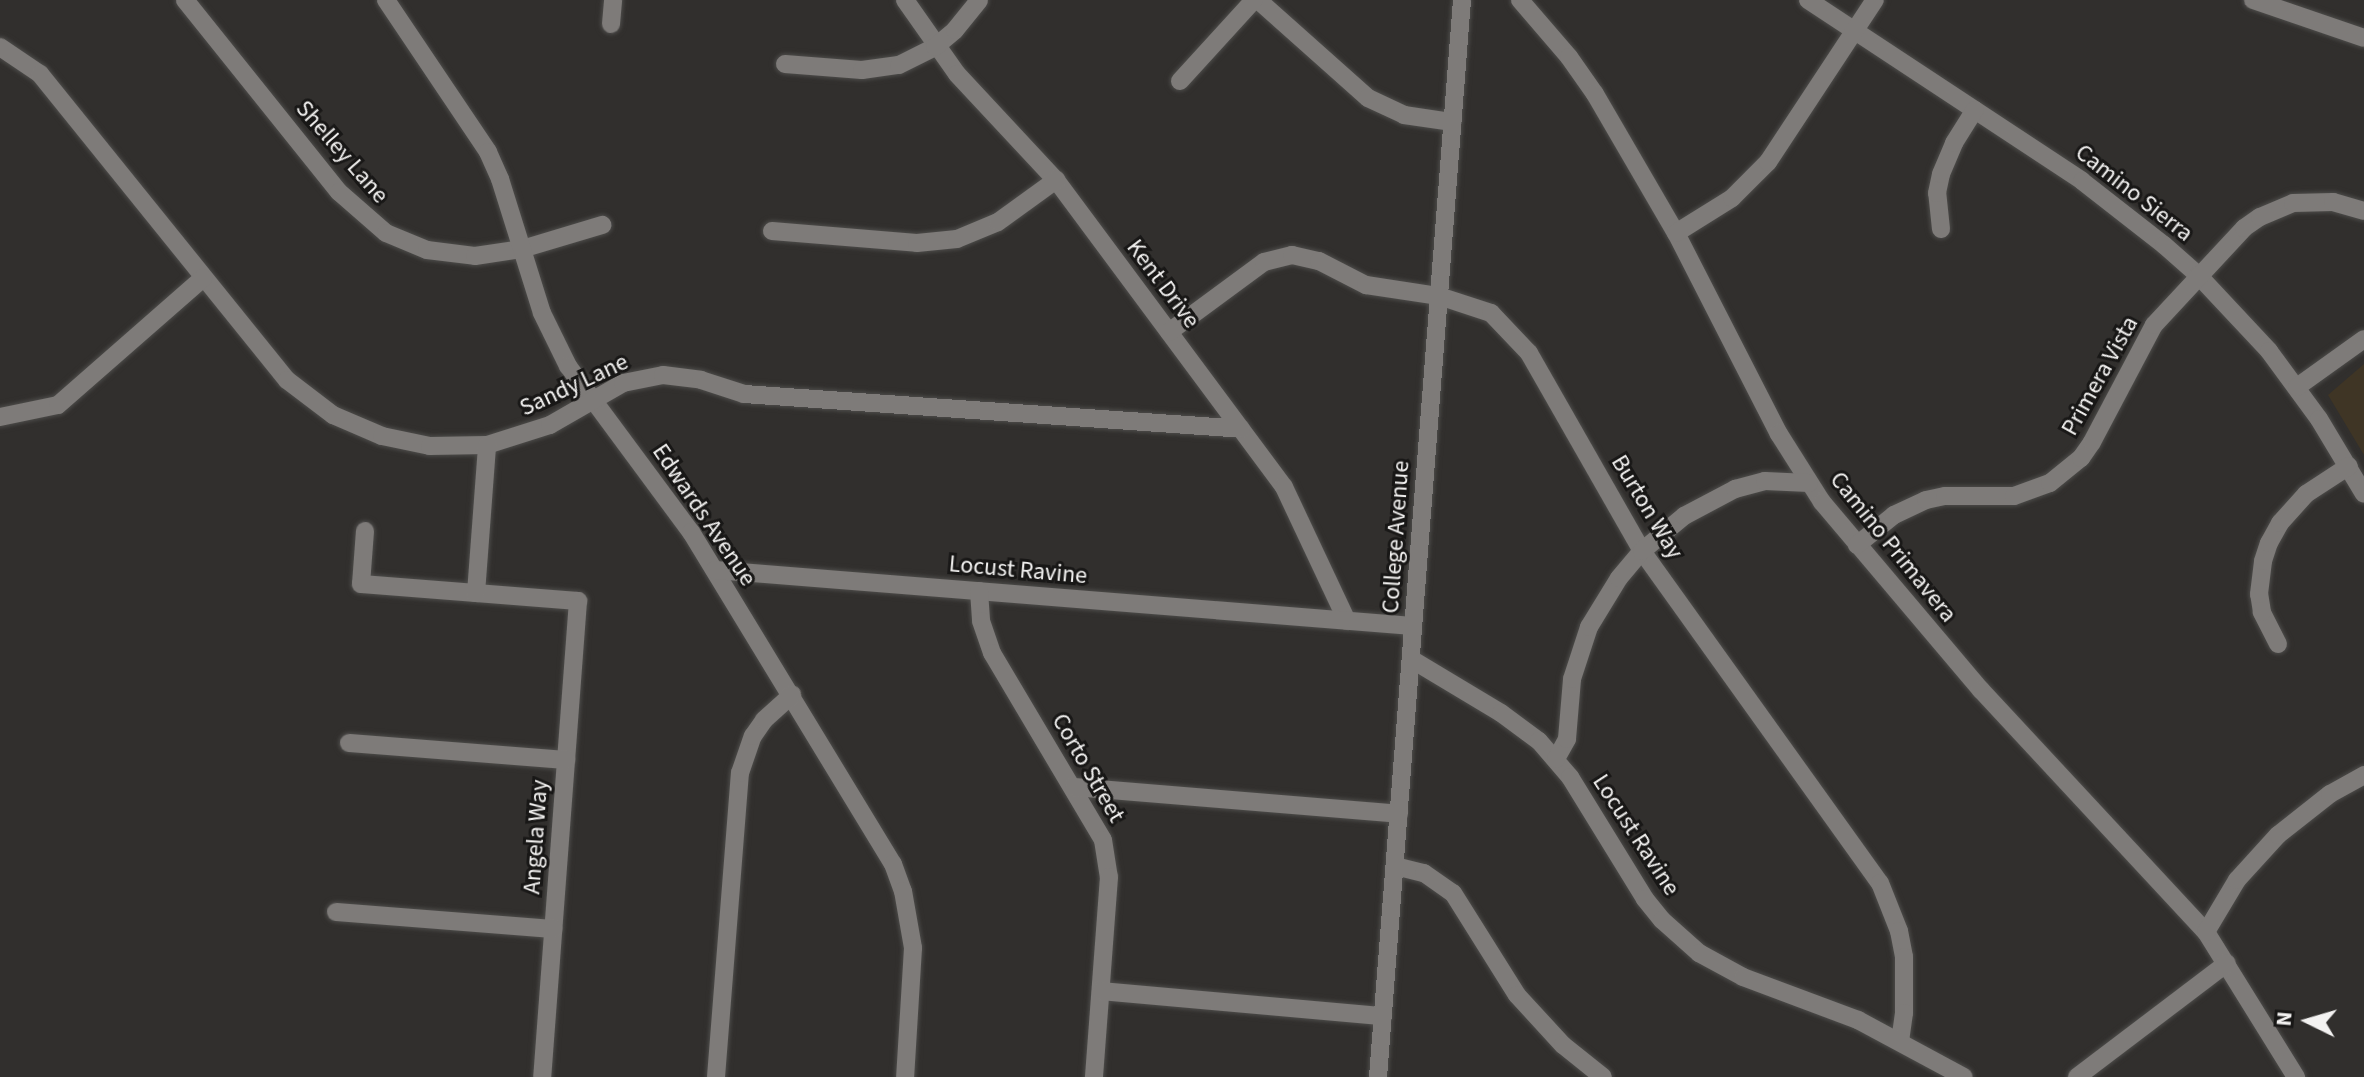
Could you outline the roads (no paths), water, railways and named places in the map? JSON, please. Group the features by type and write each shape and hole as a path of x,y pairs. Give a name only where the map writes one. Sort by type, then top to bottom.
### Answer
{"street":[{"name":"Shelley Lane","path":"185,0 339,192 369,222 408,244 451,255 475,256 522,249 602,225"},
{"name":"Edwards Avenue","path":"386,0 488,152 554,340 593,400 691,532 881,840 903,891 913,948 905,1077"},
{"path":"611,24 613,0"},
{"name":"Kent Drive","path":"905,0 935,47 1056,180 1296,505 1347,621"},
{"path":"785,64 881,69 899,65 935,47 955,30 979,0"},
{"path":"1180,81 1256,0 1368,98 1404,115 1452,122"},
{"name":"College Avenue","path":"1378,1077 1462,0"},
{"name":"Camino Primavera","path":"1520,0 1569,57 1595,94 1676,233 1779,434 1809,483 1857,545 1981,690 2206,932 2296,1077"},
{"name":"Camino Sierra","path":"1808,0 2106,199 2198,275 2239,317 2297,387 2364,494"},
{"path":"1676,233 1732,198 1768,162 1875,0"},
{"path":"2253,0 2364,38"},
{"name":"Sandy Lane","path":"0,47 40,74 287,380 333,415 370,432 406,442 443,447 487,445 550,425 623,383 673,376 744,394 1241,429"},
{"path":"1941,229 1937,193 1941,174 1954,143 1975,110"},
{"path":"772,231 917,243 957,239 998,222 1056,180"},
{"name":"Primera Vista","path":"1857,545 1894,515 1926,500 1963,495 2014,496 2050,483 2066,472 2092,442 2154,325 2244,228 2276,209 2313,201 2333,202 2364,211"},
{"name":"Burton Way","path":"1169,332 1255,267 1277,257 1306,256 1366,285 1439,296 1491,313 1529,353 1642,551 1880,883 1892,908 1904,957 1904,1013 1900,1040"},
{"path":"0,417 58,405 203,278"},
{"path":"2297,387 2364,339"},
{"path":"365,531 361,584 476,593 487,445"},
{"path":"2278,644 2262,612 2259,594 2263,561 2269,543 2280,523 2306,494 2349,466"},
{"path":"1556,759 1567,739 1572,679 1589,627 1619,578 1642,551 1684,516 1735,489 1765,481 1809,483"},
{"name":"Locust Ravine","path":"715,570 1413,626"},
{"name":"Corto Street","path":"979,591 981,621 992,653 1096,823 1108,861 1094,1077"},
{"name":"Angela Way","path":"476,593 578,601 542,1077"},
{"name":"Locust Ravine","path":"1411,659 1514,722 1556,759 1645,899 1681,939 1718,965 1900,1040 1964,1077"},
{"path":"716,1077 740,773 753,736 764,720 792,695"},
{"path":"349,743 566,760"},
{"path":"2206,932 2237,880 2278,835 2330,794 2364,775"},
{"path":"1074,787 1399,814"},
{"path":"1395,866 1424,873 1453,893 1517,995 1563,1045 1603,1077"},
{"path":"336,912 553,929"},
{"path":"2077,1077 2227,963"},
{"path":"1101,991 1383,1016"}]}
